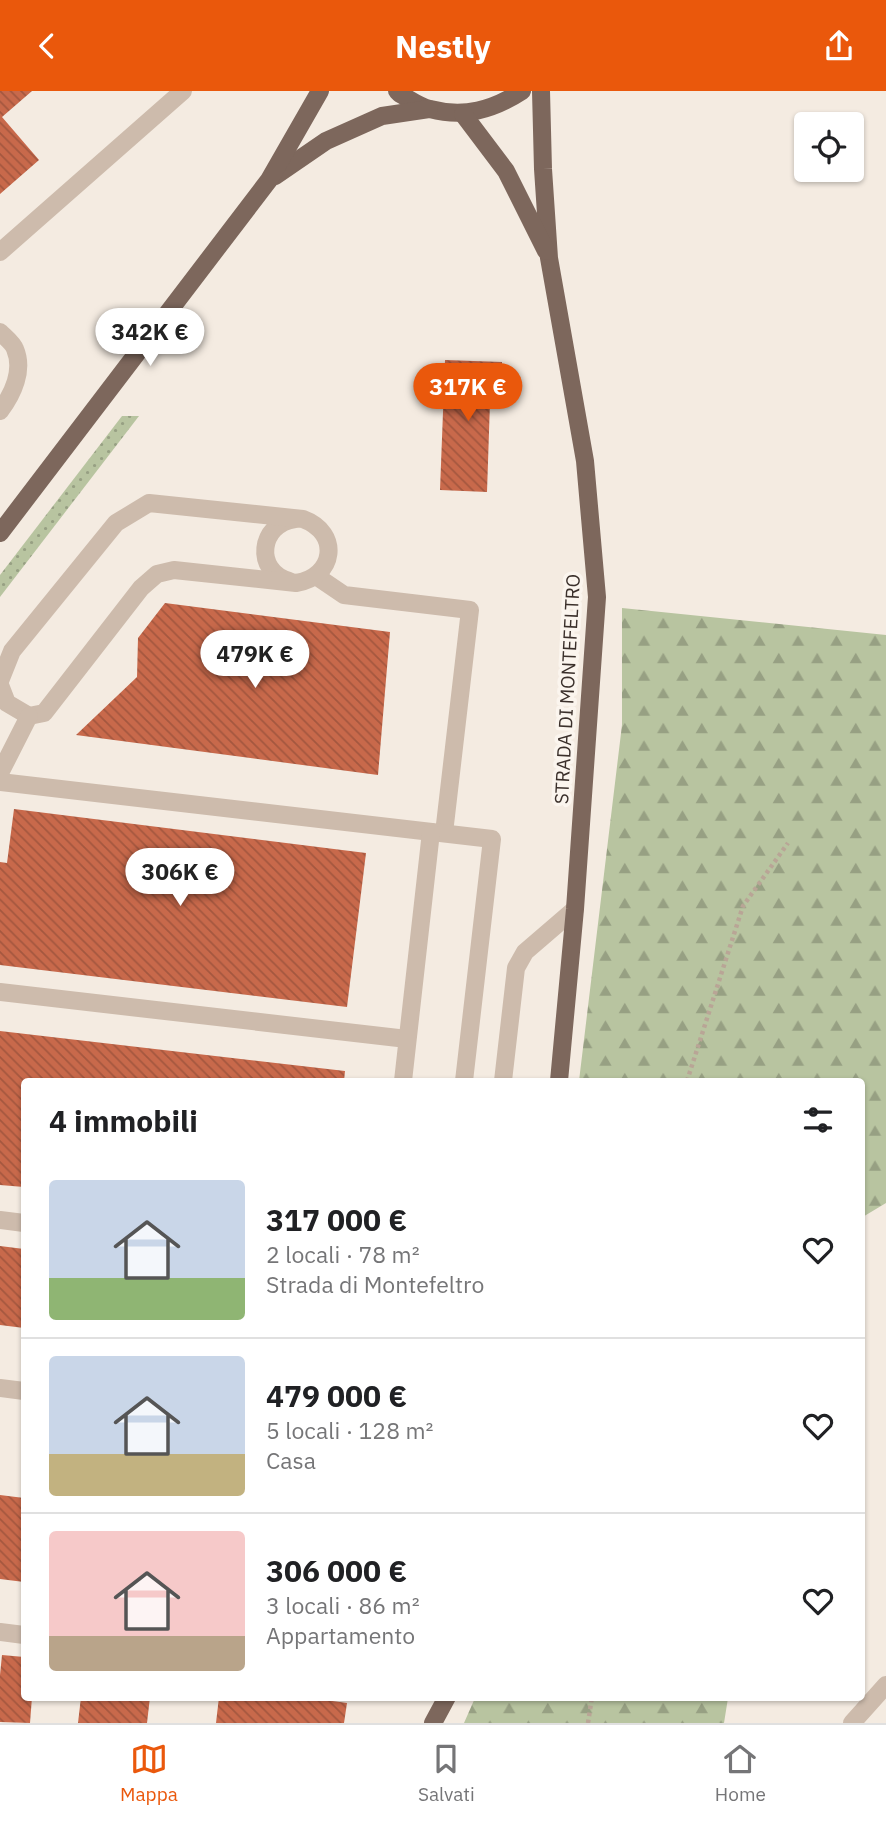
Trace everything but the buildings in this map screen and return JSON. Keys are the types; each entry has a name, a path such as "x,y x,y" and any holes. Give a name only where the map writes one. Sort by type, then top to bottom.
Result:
{"main road":[{"path":"0,533 270,180 320,91"},
{"path":"397,91 429,109"},
{"path":"270,180 326,141 382,116 429,109 463,114 493,107 522,91"},
{"name":"STRADA DI MONTEFELTRO","path":"541,91 549,258 585,461 597,597 575,909 559,1078"},
{"name":"STRADA DI MONTEFELTRO","path":"463,114 506,171 549,258"},
{"path":"433,1723 445,1701"}],"street":[{"path":"0,252 183,91"},
{"path":"0,332 15,347 19,372 9,400 0,411"},
{"path":"149,503 303,519 320,528 327,538 328,558 316,576 296,583 174,570 157,574 142,588 44,713 29,716 7,703 0,683 12,651 116,523 149,503"},
{"path":"296,583 276,576 269,567 265,551 266,540 281,522 303,519"},
{"path":"316,576 344,595 470,610 403,1078"},
{"path":"0,773 29,716"},
{"path":"0,782 492,839 464,1078"},
{"path":"503,1078 516,968 525,951 575,909"},
{"path":"0,992 407,1039"},
{"path":"0,1220 21,1223"},
{"path":"0,1388 21,1391"},
{"path":"0,1632 21,1635"},
{"path":"852,1723 886,1685"}],"path":[{"path":"688,1078 743,906 788,843"},
{"path":"588,1723 591,1701"}],"green space":[{"path":"122,416 139,416 0,597 0,575"},
{"path":"622,608 886,635 886,1203 865,1216 865,1078 579,1078 622,725"},
{"path":"473,1701 728,1701 724,1723 464,1723"}]}
